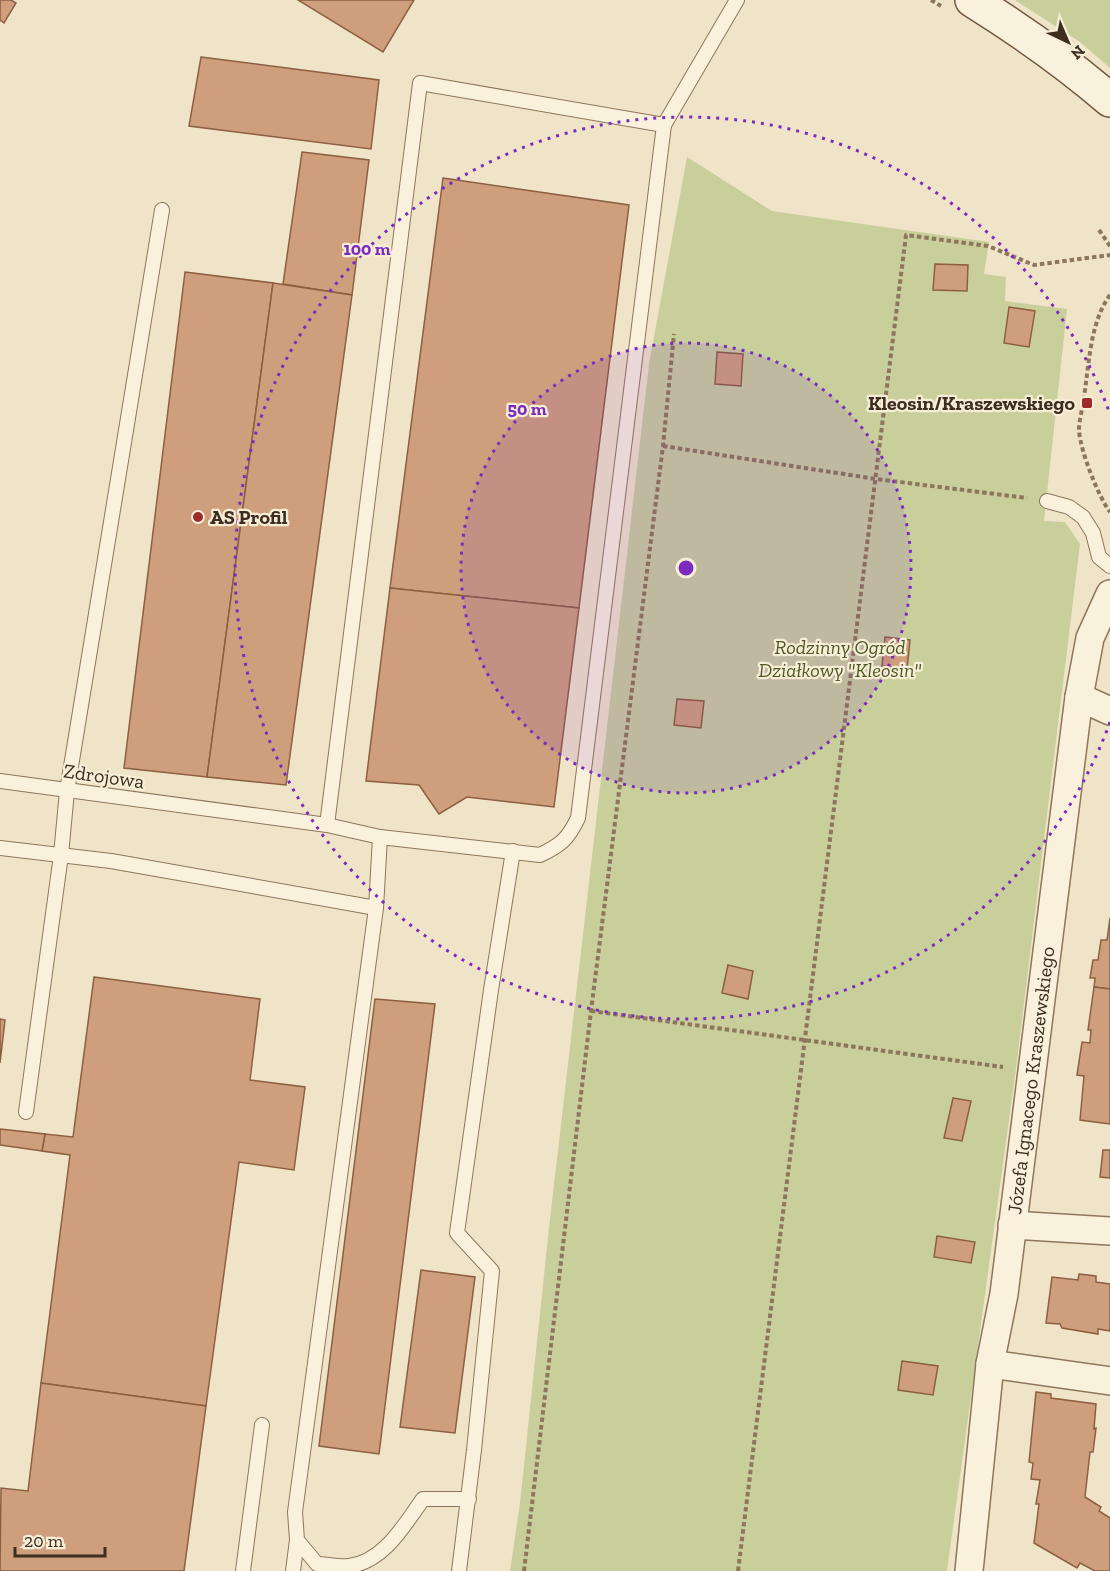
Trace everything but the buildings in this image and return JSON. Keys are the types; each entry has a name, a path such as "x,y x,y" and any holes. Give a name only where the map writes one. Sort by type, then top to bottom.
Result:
{"street":[{"path":"972,0 1019,30 1085,78 1110,100"},
{"name":"Józefa Ignacego Kraszewskiego","path":"969,1571 990,1364 1004,1294 1079,697 1090,638 1110,594"},
{"path":"1079,697 1110,711"},
{"path":"1012,1225 1110,1231"},
{"path":"990,1364 1110,1381"}],"lane":[{"path":"327,825 420,83 664,125 737,0"},
{"name":"Zdrojowa","path":"0,781 327,825 380,837 540,855 557,847 570,835 578,818 664,125"},
{"path":"26,1112 61,855 67,790 162,210"},
{"path":"1047,501 1069,507 1083,517 1093,533 1098,557 1110,566"},
{"path":"293,1571 297,1540 295,1512 376,908 380,837"},
{"path":"0,848 123,863 376,908"},
{"path":"459,1571 469,1499 492,1271 457,1233 513,851"},
{"path":"243,1571 262,1425"},
{"path":"297,1540 317,1564 349,1566 374,1558 423,1500 469,1499"}],"path":[{"path":"1099,230 1110,246"},
{"path":"738,1571 906,235 988,246 1034,265 1110,255"},
{"path":"1110,295 1105,301 1094,334 1079,430 1085,455 1101,499 1110,512"},
{"path":"524,1571 591,1011 663,446 674,334"},
{"path":"663,446 876,479 1047,501"},
{"path":"591,1011 1032,1070"}],"green space":[{"path":"1015,0 1110,0 1110,68 1080,42"},
{"name":"Rodzinny Ogród Działkowy \"Kleosin\"","path":"687,157 772,211 989,242 984,274 1006,277 1005,301 1067,309 1044,521 1065,522 1080,544 1016,1069 947,1571 510,1571 520,1503 549,1228 649,364"}],"place":[{"name":"Kleosin/Kraszewskiego","path":"1087,403"},
{"name":"AS Profil","path":"198,517"}]}
